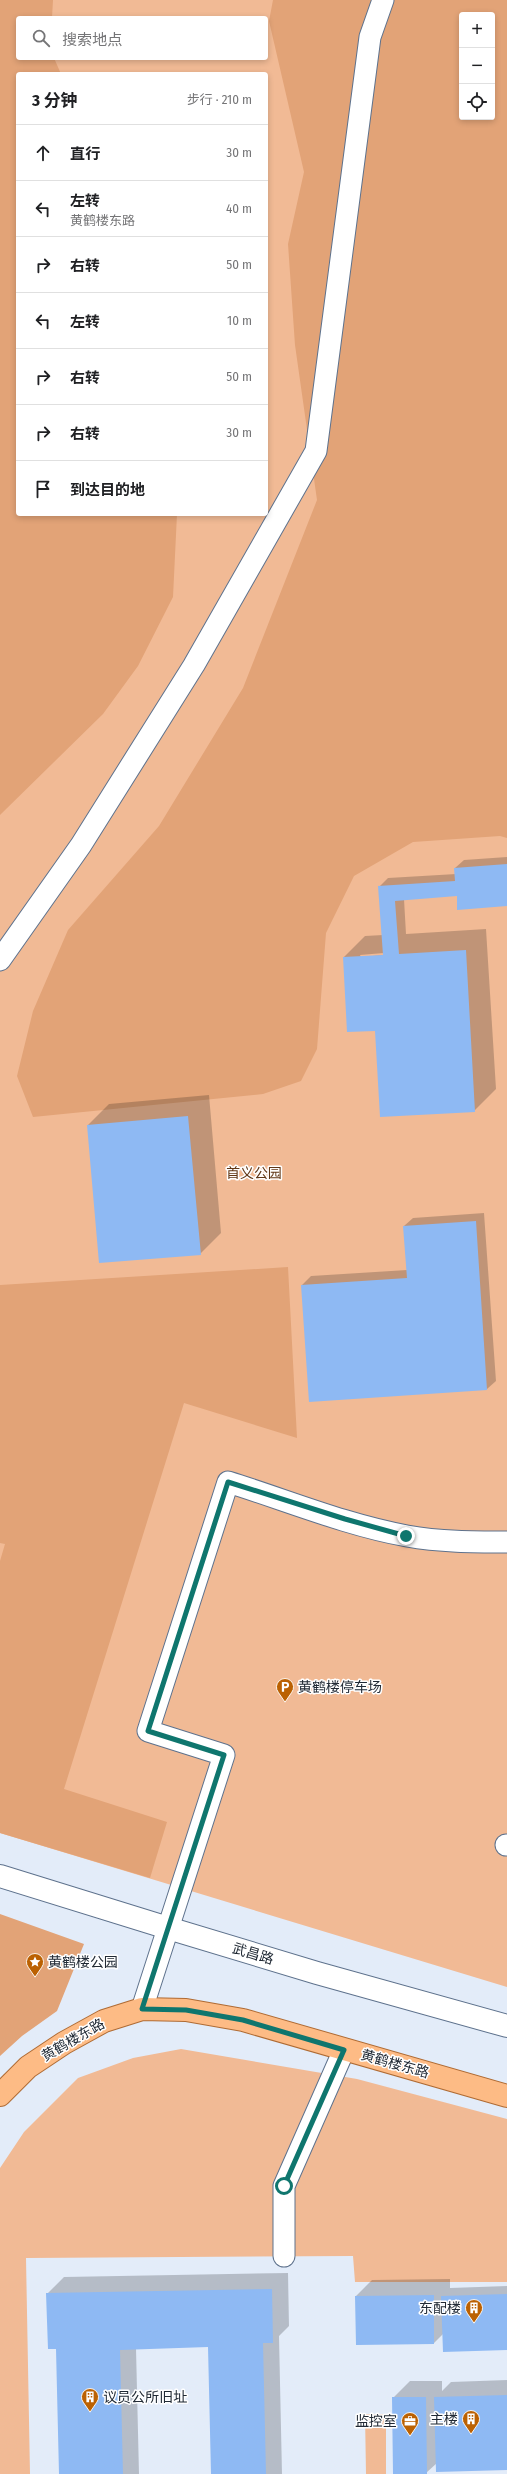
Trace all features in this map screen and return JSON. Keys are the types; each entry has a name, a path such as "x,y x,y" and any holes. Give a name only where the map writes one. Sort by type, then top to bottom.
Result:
{"main road":[{"name":"黄鹤楼东路","path":"0,2095 28,2067 64,2043 104,2021 142,2009 186,2010 243,2020 507,2096"}],"street":[{"name":"武昌路","path":"0,1876 318,1973 507,2026"}],"lane":[{"path":"0,960 81,845 194,665 316,451 370,37 383,0"},
{"path":"142,2009 224,1755 148,1731 228,1482 345,1519 406,1536 463,1542 507,1542"},
{"path":"284,2256 284,2186 344,2050"}],"green space":[{"name":"首义公园","path":"0,0 507,0 507,1987 0,1833"},
{"path":"181,2049 357,2079 507,2119 507,2282 355,2282 353,2256 26,2258 30,2474 0,2474 0,2168 24,2132 78,2078 133,2058"},
{"path":"365,2414 386,2414 386,2474 366,2474"}],"shaded area":[{"path":"0,0 53,0 52,16 16,16 16,60 55,60 60,72 16,72 16,516 177,516 173,597 138,666 103,714 0,815"},
{"path":"273,0 507,0 507,838 500,836 413,842 354,876 326,933 317,1049 301,1081 263,1094 33,1117 17,1076 33,1011 68,930 159,826 243,688 317,500 295,345 288,244 304,172 269,21"},
{"path":"288,1267 297,1438 184,1403 64,1789 167,1822 150,1878 0,1833 0,1561 5,1544 0,1543 0,1285"},
{"name":"黄鹤楼公园","path":"0,1914 84,1944 57,2011 22,2036 0,2056"}],"building":[{"path":"507,864 507,906 457,910 457,896 395,901 399,954 466,950 475,1112 380,1117 375,1031 347,1032 343,957 383,955 378,886 455,881 454,868"},
{"path":"188,1116 201,1255 99,1263 87,1125"},
{"path":"476,1221 487,1390 309,1402 301,1285 407,1278 403,1226"},
{"name":"议员公所旧址","path":"272,2289 273,2343 263,2343 266,2474 211,2474 208,2347 120,2350 123,2474 59,2474 56,2349 48,2349 46,2293"},
{"name":"东配楼","path":"507,2294 507,2350 443,2352 441,2296"},
{"path":"434,2295 434,2344 356,2345 355,2296"},
{"name":"主楼","path":"507,2395 507,2470 436,2472 434,2397"},
{"name":"监控室","path":"392,2397 426,2397 427,2474 393,2474"}],"place":[{"name":"黄鹤楼停车场","path":"285,1702"},
{"name":"黄鹤楼公园","path":"35,1977"},
{"name":"东配楼","path":"474,2323"},
{"name":"议员公所旧址","path":"90,2412"},
{"name":"主楼","path":"471,2434"},
{"name":"监控室","path":"410,2436"}],"route":[{"path":"284,2186 344,2050 243,2020 186,2010 142,2009 224,1755 148,1731 228,1482 345,1519 406,1536"}]}
